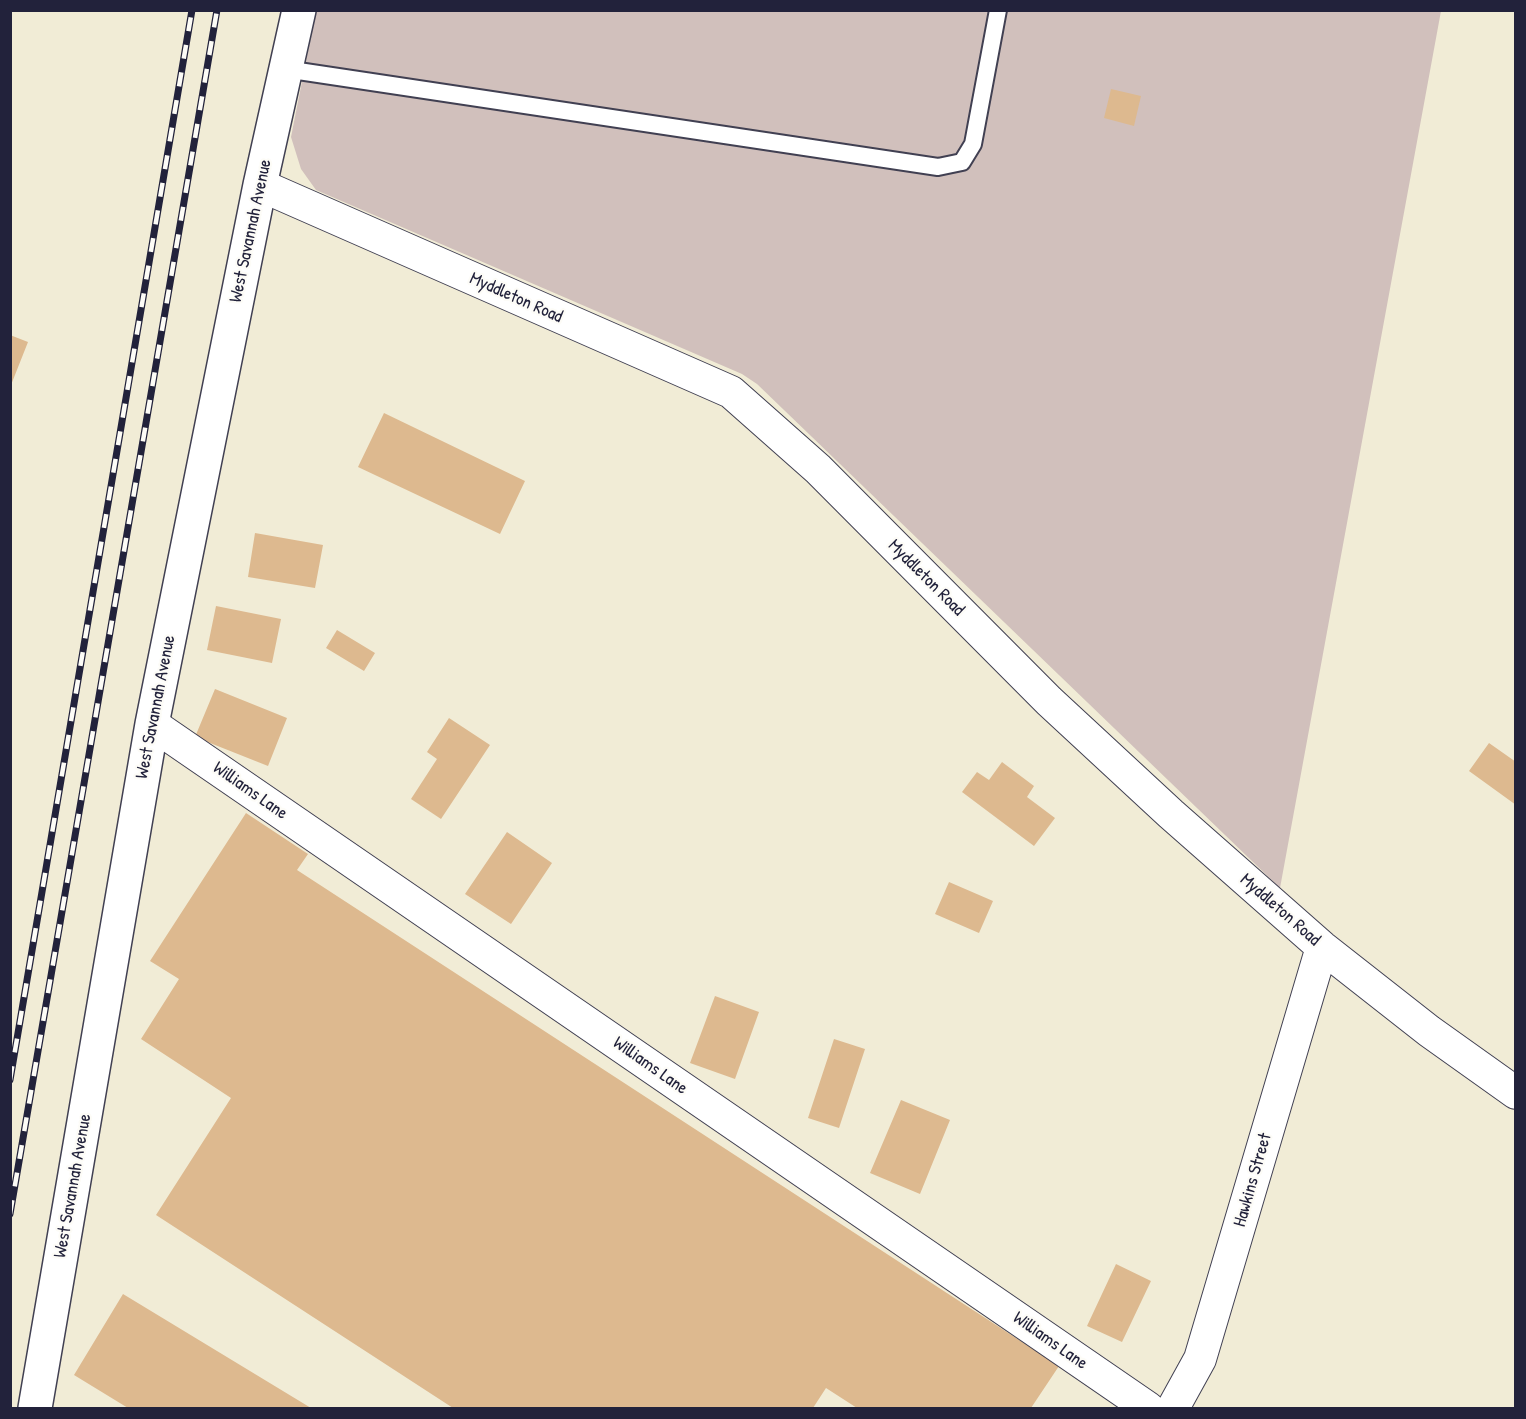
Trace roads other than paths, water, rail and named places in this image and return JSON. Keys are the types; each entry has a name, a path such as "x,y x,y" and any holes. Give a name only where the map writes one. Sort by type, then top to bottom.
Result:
{"street":[{"name":"West Savannah Avenue","path":"35,1408 152,724 260,185 298,10"},
{"name":"Myddleton Road","path":"260,185 731,392 818,469 1049,701 1322,947 1429,1031 1515,1093"},
{"name":"Williams Lane","path":"152,724 1148,1408"},
{"name":"Hawkins Street","path":"1173,1408 1200,1359 1322,947"}],"lane":[{"path":"285,69 938,167 962,162 973,144 998,10"}],"railway":[{"path":"10,1080 192,10"},
{"path":"10,1214 217,10"}]}
